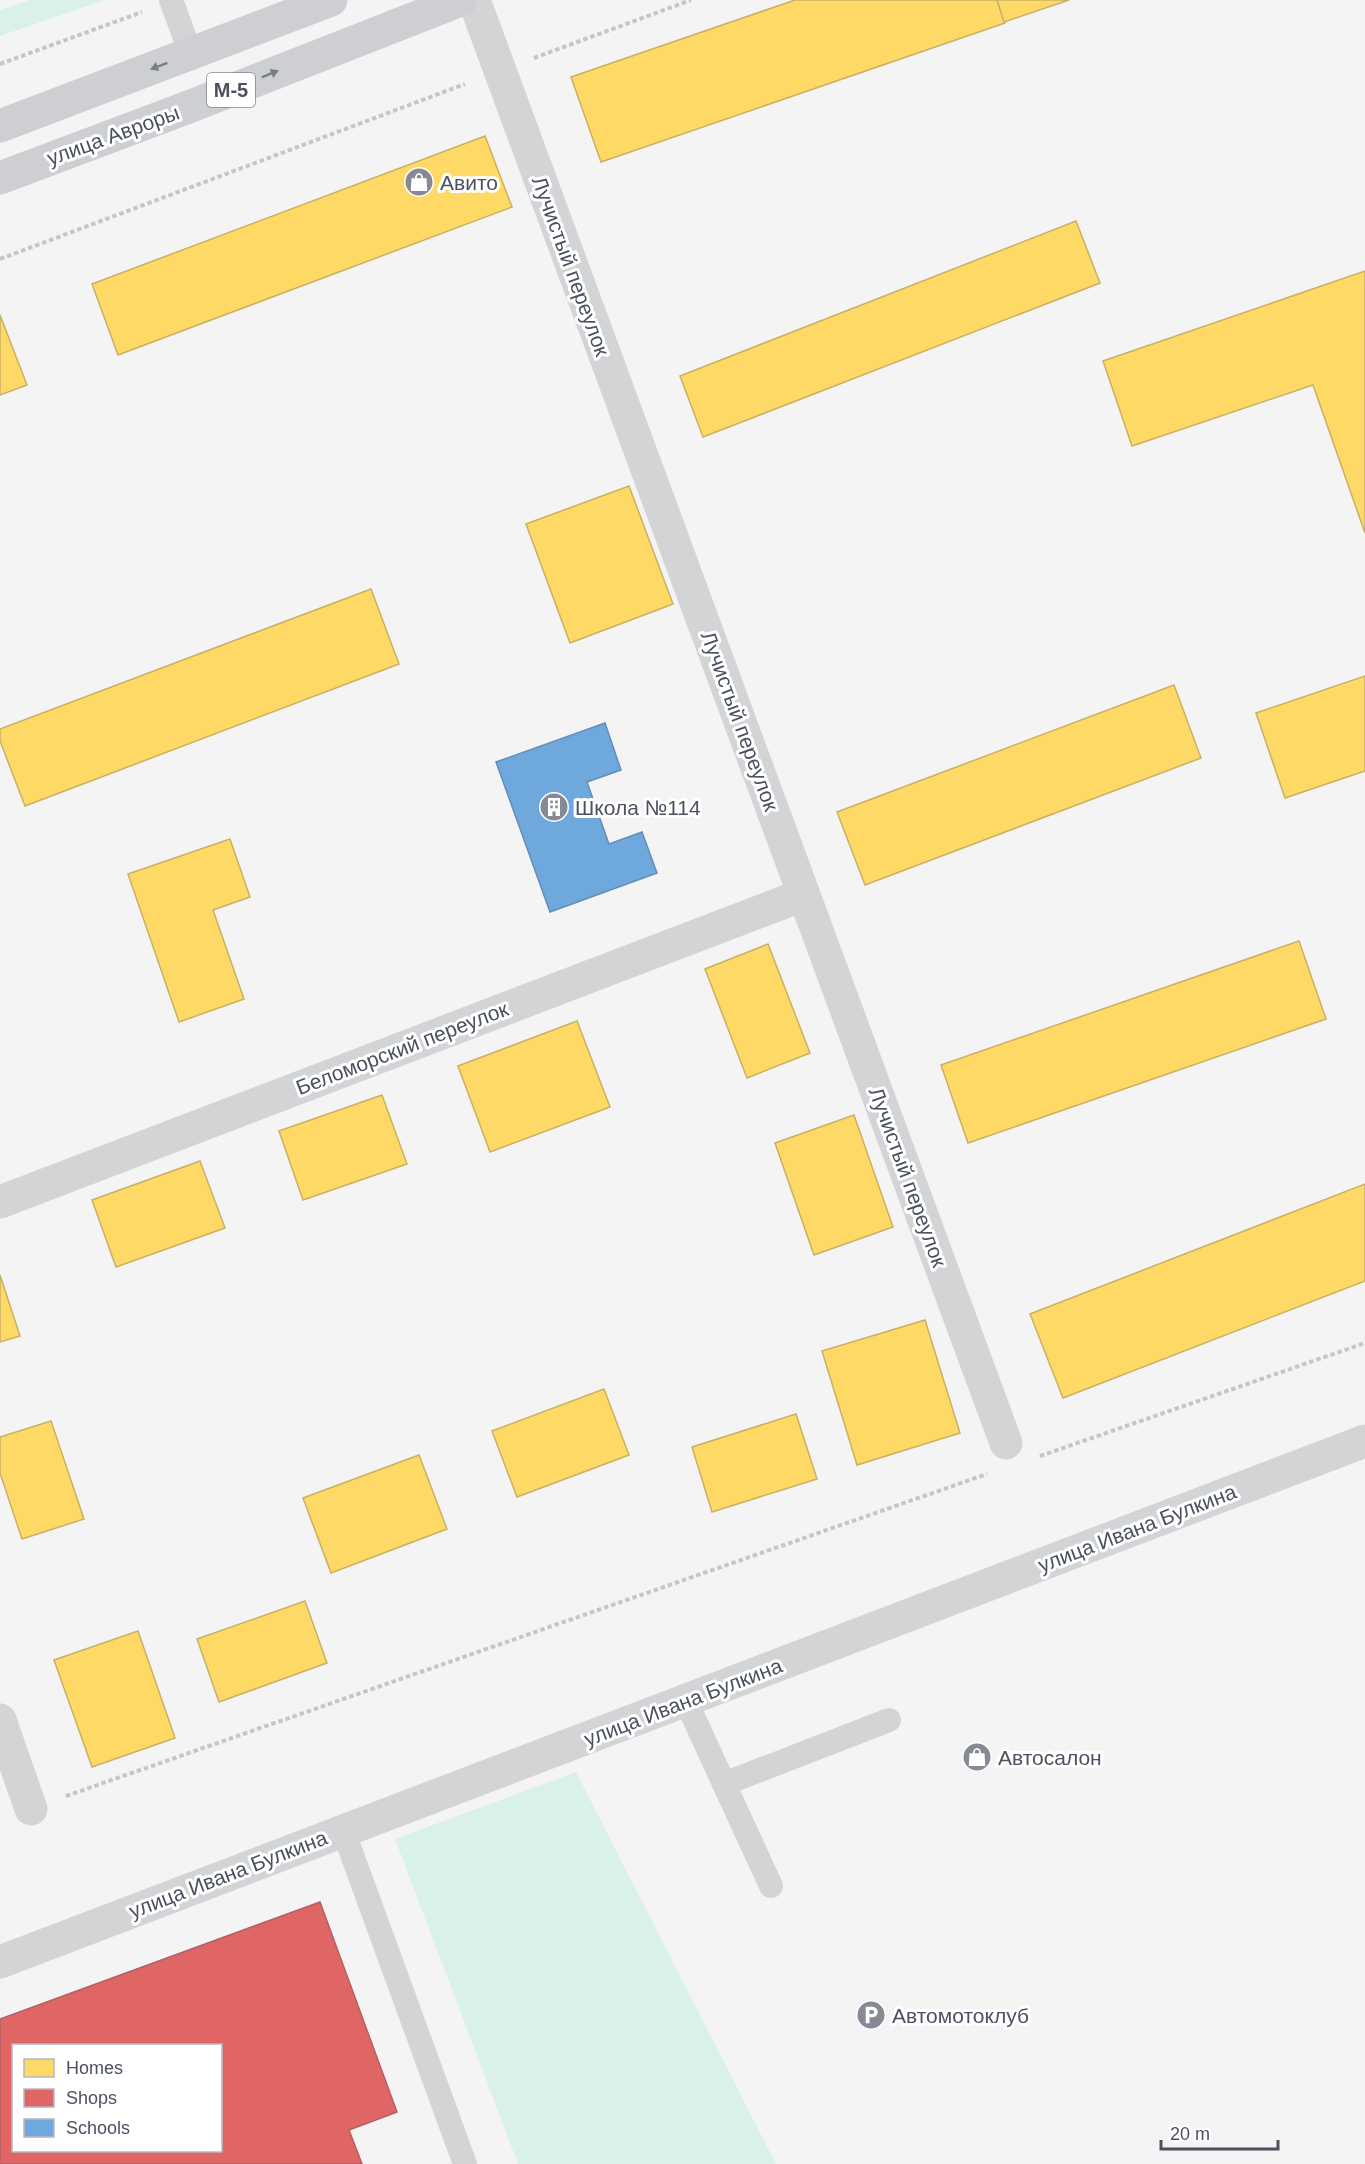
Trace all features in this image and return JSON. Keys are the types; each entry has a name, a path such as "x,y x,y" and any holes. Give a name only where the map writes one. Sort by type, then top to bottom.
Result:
{"main road":[{"name":"М-5","path":"0,126 331,0"},
{"name":"улица Авроры","path":"0,178 461,0"}],"street":[{"name":"Лучистый переулок","path":"474,0 803,895 1000,1457"},
{"name":"Беломорский переулок","path":"0,1202 803,895"},
{"name":"улица Ивана Булкина","path":"0,1962 1365,1441"},
{"path":"0,1720 31,1809"}],"lane":[{"path":"171,0 191,54"},
{"path":"686,1701 771,1886"},
{"path":"724,1784 889,1720"},
{"path":"343,1830 465,2164"}],"path":[{"path":"0,64 171,0"},
{"path":"0,259 691,0"},
{"path":"1039,1456 1365,1343"},
{"path":"31,1809 1000,1457"}],"green space":[{"path":"29,0 105,0 0,36 0,10"},
{"path":"576,1772 776,2164 518,2164 395,1839"}],"building: Homes":[{"path":"795,0 997,0 1005,23 601,162 571,77"},
{"path":"997,0 1069,0 1004,22"},
{"path":"485,136 512,207 118,355 92,284"},
{"path":"1076,221 1100,283 703,437 680,376"},
{"path":"1365,271 1365,533 1313,385 1132,446 1103,361"},
{"path":"0,315 27,385 0,395"},
{"path":"629,486 673,604 570,643 526,524"},
{"path":"371,589 399,664 25,806 0,741 0,729"},
{"path":"1365,676 1365,771 1285,798 1256,713"},
{"path":"1174,685 1201,758 865,885 837,812"},
{"path":"230,839 250,897 213,910 244,999 179,1022 128,874"},
{"path":"1299,941 1326,1019 968,1143 941,1065"},
{"path":"768,944 810,1053 747,1078 705,969"},
{"path":"577,1021 610,1107 490,1152 458,1066"},
{"path":"382,1095 407,1164 303,1200 279,1131"},
{"path":"854,1115 893,1227 814,1255 775,1143"},
{"path":"200,1161 225,1228 116,1267 92,1200"},
{"path":"1365,1184 1365,1281 1063,1398 1030,1314"},
{"path":"0,1275 20,1336 0,1342"},
{"path":"925,1320 960,1433 857,1465 822,1351"},
{"path":"604,1389 629,1455 517,1497 492,1431"},
{"path":"796,1414 817,1479 712,1512 692,1447"},
{"path":"51,1421 84,1519 22,1539 0,1473 0,1437"},
{"path":"419,1455 447,1529 331,1573 303,1498"},
{"path":"305,1601 327,1663 219,1702 197,1639"},
{"path":"138,1631 175,1738 92,1767 54,1660"}],"building: Shops":[{"path":"320,1902 397,2112 349,2130 362,2164 0,2164 0,2019"}],"building: Schools":[{"name":"Школа №114","path":"605,723 621,770 587,782 609,844 642,832 657,873 550,912 496,762"}],"place":[{"name":"Авито","path":"419,182"},
{"name":"Школа №114","path":"554,807"},
{"name":"Автосалон","path":"977,1757"},
{"name":"Автомотоклуб","path":"871,2015"}]}
